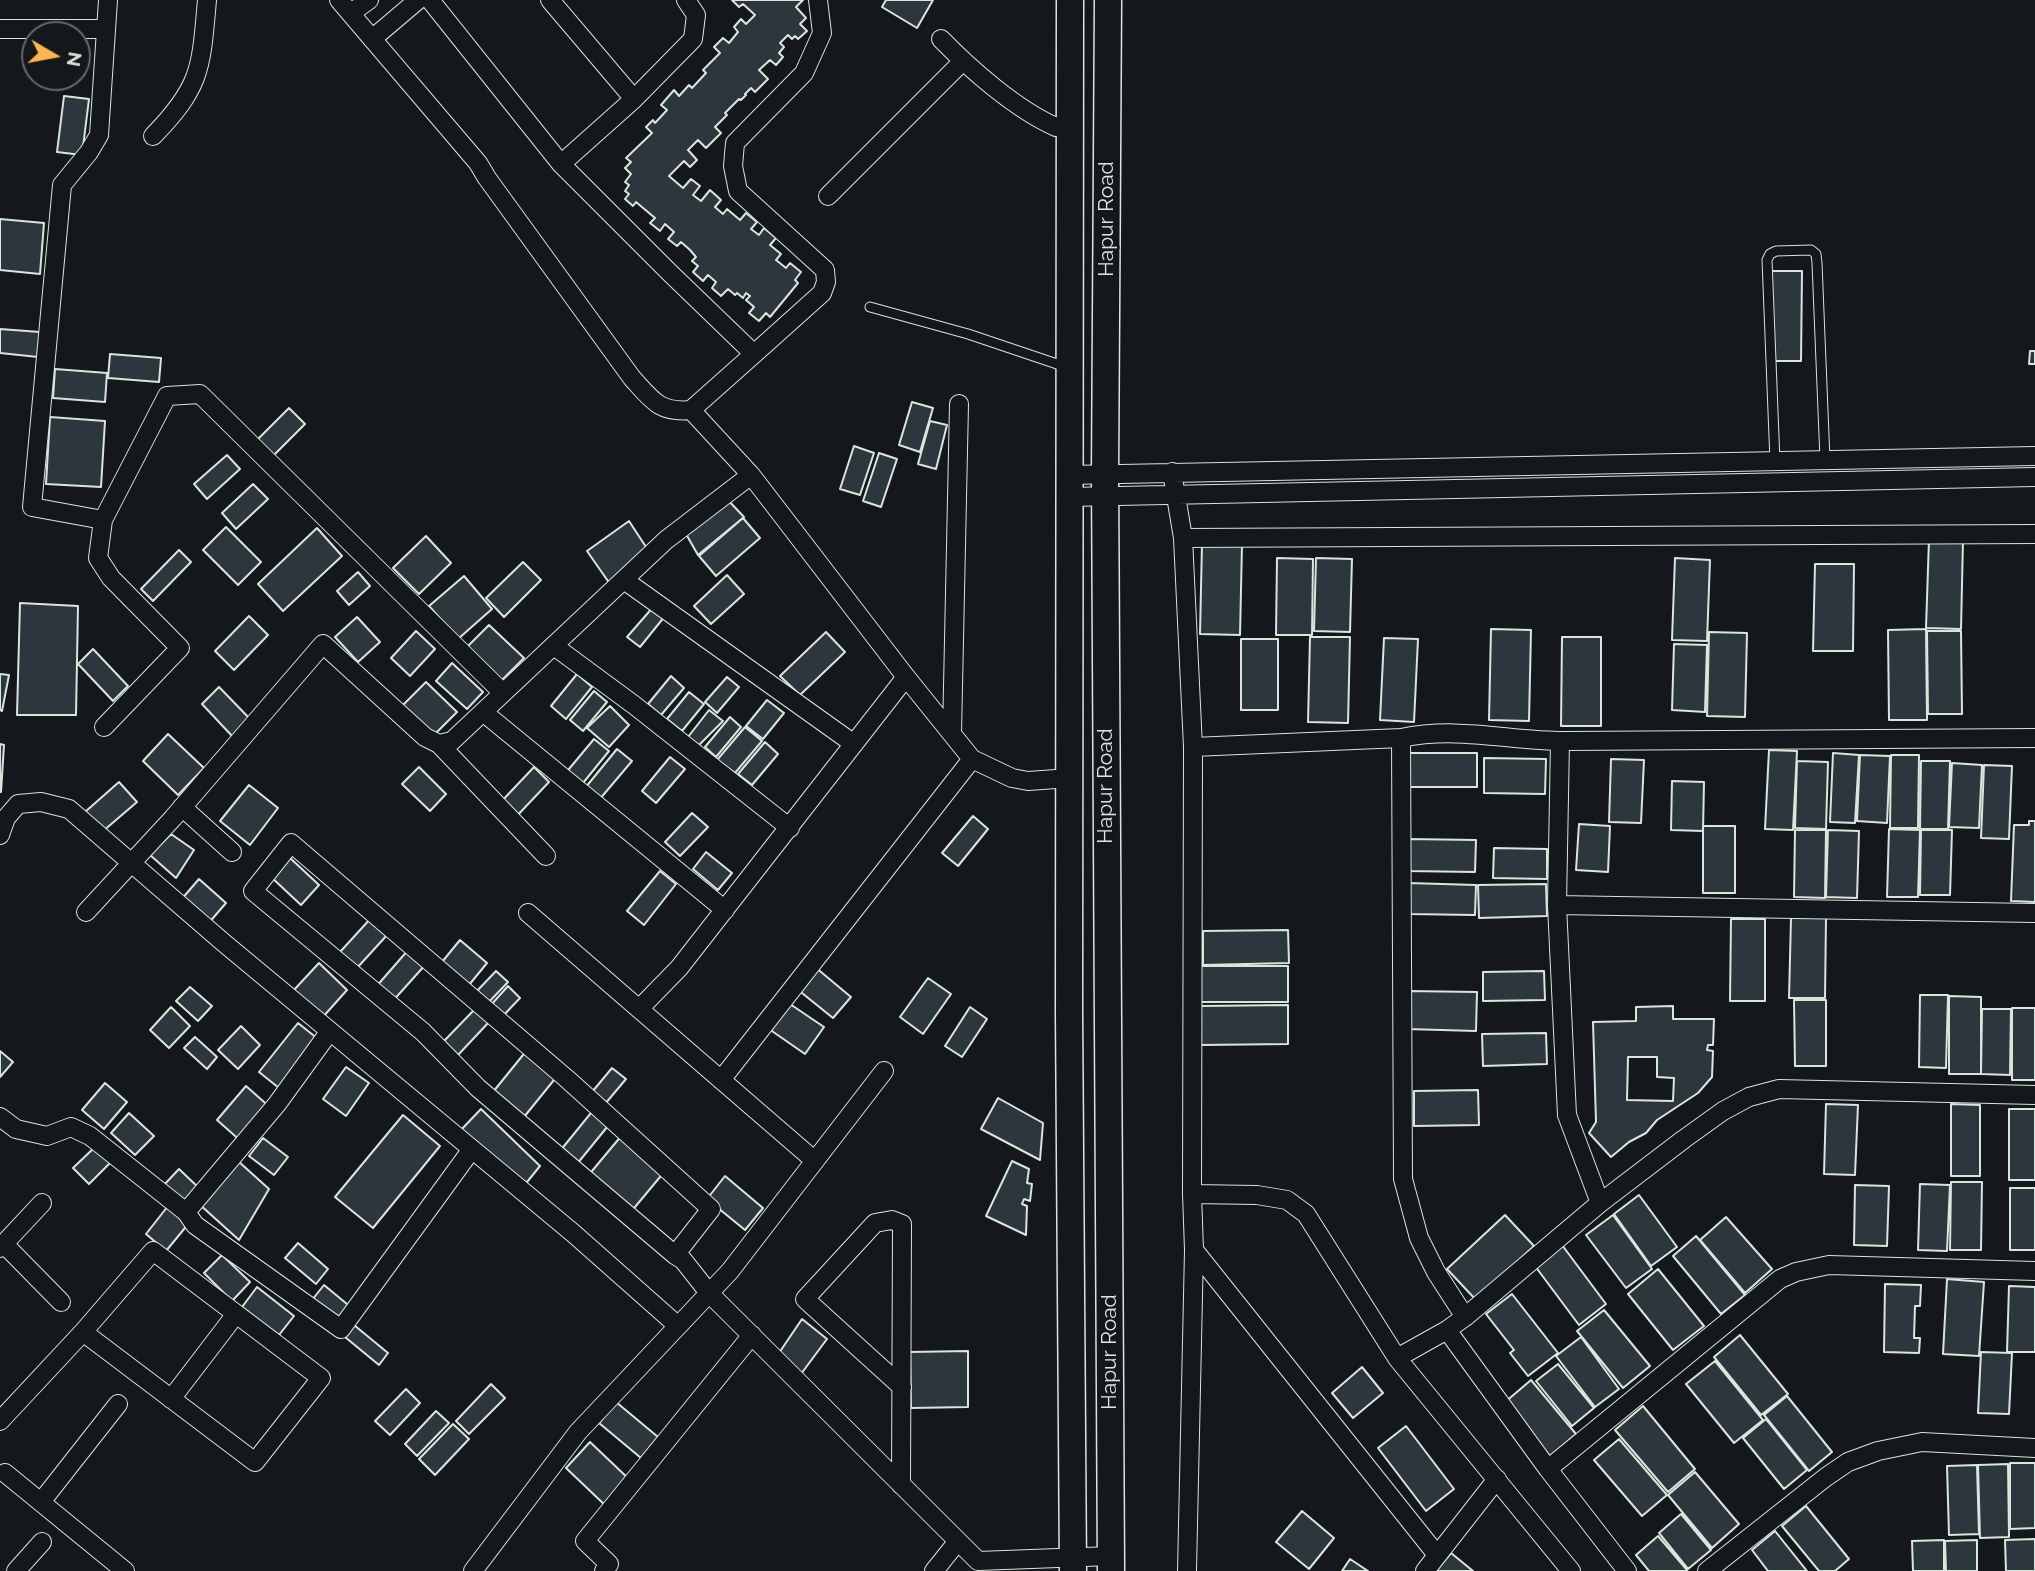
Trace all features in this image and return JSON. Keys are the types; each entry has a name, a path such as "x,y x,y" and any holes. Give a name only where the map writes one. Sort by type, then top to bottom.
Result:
{"main road":[{"name":"Hapur Road","path":"1070,0 1073,1564"},
{"name":"Hapur Road","path":"1108,0 1105,485 1111,1564"}],"street":[{"path":"103,520 32,507 62,185 99,135 108,0"},
{"path":"153,136 172,117 196,80 202,58 206,0"},
{"path":"369,0 345,7 478,163 632,378 659,407 680,411 691,410 822,293 826,282 825,270 738,191 733,166 735,143 804,73 822,33 818,0"},
{"path":"372,39 418,0"},
{"path":"430,0 561,164 754,354"},
{"path":"550,0 634,99"},
{"path":"561,164 634,99 693,39 696,15 686,0"},
{"path":"0,29 106,29"},
{"path":"942,38 963,61 1041,121 1056,127 1070,123"},
{"path":"828,196 963,61"},
{"path":"104,727 180,648 111,578 98,558 103,520 167,396 200,394 503,693"},
{"path":"951,734 959,404"},
{"path":"691,410 751,475 972,760 1012,778 1028,781 1070,778"},
{"path":"1105,485 1171,472 2035,456"},
{"path":"1171,472 1183,538 1194,747 1194,1250 1187,1571"},
{"path":"439,744 452,741 666,540 751,475"},
{"path":"1069,486 1105,485 1175,494 2035,477"},
{"path":"1183,538 2035,534"},
{"path":"624,580 855,744"},
{"path":"86,912 182,807 323,644 425,737 439,744 546,856"},
{"path":"554,646 634,705 790,828"},
{"path":"639,1009 679,968 906,677"},
{"path":"483,712 725,910"},
{"path":"1194,747 1401,738 1425,733 1469,732 1560,741 2035,738"},
{"path":"1401,738 1403,1179 1419,1238 1436,1272 1465,1317"},
{"path":"1560,741 1558,905 1567,1115 1600,1203"},
{"path":"722,1080 972,760"},
{"path":"0,835 6,818 18,804 41,802 69,809 224,943 573,1233 678,1326"},
{"path":"182,807 232,852"},
{"path":"675,1255 711,1209 566,1078 291,843 253,891 424,1032 478,1088 675,1255 683,1260 709,1293 978,1561 1111,1564"},
{"path":"1558,905 2035,913"},
{"path":"528,913 815,1161"},
{"path":"186,1212 277,1104 330,1031"},
{"path":"473,1571 578,1432 730,1270 884,1071"},
{"path":"1397,1358 1465,1317 1600,1203 1723,1111 1749,1097 1779,1088 2035,1095"},
{"path":"0,1117 16,1129 47,1136 71,1127 90,1136 186,1212 195,1225 341,1329 472,1149"},
{"path":"1192,1194 1267,1196 1287,1200 1306,1214 1397,1358 1572,1571"},
{"path":"42,1203 2,1246 61,1303"},
{"path":"901,1485 902,1387 902,1224 892,1220 876,1223 805,1299 902,1387"},
{"path":"1194,1250 1437,1555"},
{"path":"0,1421 83,1332 153,1251 321,1378 255,1462 83,1332"},
{"path":"1548,1469 1780,1279 1796,1272 1829,1265 2035,1271"},
{"path":"171,1399 236,1314"},
{"path":"1447,1330 1548,1469 1628,1571"},
{"path":"604,1571 609,1564 585,1541 752,1335"},
{"path":"41,1503 118,1404"},
{"path":"1707,1571 1848,1462 1878,1451 1922,1442 2035,1448"},
{"path":"5,1473 125,1571"},
{"path":"1425,1571 1497,1479"},
{"path":"934,1571 958,1541"},
{"path":"16,1571 42,1542"}],"lane":[{"path":"1775,462 1768,260 1770,254 1776,251 1811,250 1816,254 1825,460"},
{"path":"870,307 968,334 1070,368"}],"building":[{"path":"732,0 803,0 796,7 806,18 800,24 807,31 798,39 795,36 792,39 788,35 780,43 784,47 779,53 783,57 776,65 770,60 759,70 768,79 755,92 751,88 725,113 727,115 715,127 721,133 706,148 698,140 688,150 697,160 690,167 684,161 669,176 683,188 691,179 700,186 693,195 701,201 710,190 721,200 715,207 723,214 727,209 740,220 746,213 757,222 751,229 759,235 764,228 776,238 770,245 781,254 776,260 786,268 790,263 801,272 795,280 798,283 770,317 766,313 759,321 749,313 754,307 746,300 750,296 746,293 743,298 728,289 721,296 712,288 716,282 708,275 703,281 693,272 698,266 692,261 696,257 690,250 681,242 677,246 668,239 674,232 665,224 660,231 650,223 655,218 636,202 633,206 625,199 629,194 625,191 629,185 625,182 631,174 625,168 631,162 626,158 652,133 646,127 653,120 655,123 667,110 661,105 674,90 679,96 689,85 692,88 706,73 703,70 720,53 714,47 723,38 729,43 738,32 734,27 741,19 746,24 755,15 743,4 739,7"},
{"path":"886,0 933,0 917,28 882,7"},
{"path":"64,96 89,99 82,155 57,152"},
{"path":"0,219 44,223 40,274 0,270"},
{"path":"1772,271 1802,271 1801,361 1772,361"},
{"path":"0,329 40,332 38,357 0,353"},
{"path":"2030,351 2035,351 2035,364 2029,364"},
{"path":"110,354 161,358 159,382 108,378"},
{"path":"55,369 107,373 105,402 53,398"},
{"path":"912,402 933,408 920,452 899,445"},
{"path":"289,408 305,424 273,456 257,440"},
{"path":"50,417 105,421 101,487 46,484"},
{"path":"930,421 947,425 936,469 918,464"},
{"path":"854,446 874,453 860,495 840,489"},
{"path":"879,453 897,459 881,507 863,501"},
{"path":"227,455 240,469 207,499 194,484"},
{"path":"253,484 268,499 236,529 222,513"},
{"path":"726,498 744,517 698,555 686,534"},
{"path":"743,518 760,538 716,576 699,556"},
{"path":"629,521 648,550 610,584 587,551"},
{"path":"226,527 261,562 238,585 203,550"},
{"path":"317,528 342,556 283,611 258,584"},
{"path":"426,536 451,563 419,594 393,568"},
{"path":"1929,539 1963,540 1961,629 1926,628"},
{"path":"1202,543 1242,544 1240,635 1200,634"},
{"path":"179,550 191,562 153,601 141,589"},
{"path":"1277,558 1313,559 1312,635 1276,635"},
{"path":"1316,558 1352,559 1350,632 1314,631"},
{"path":"1675,558 1710,560 1707,641 1672,640"},
{"path":"523,562 541,580 504,617 486,598"},
{"path":"1815,564 1854,564 1853,651 1813,651"},
{"path":"358,572 370,586 349,605 337,591"},
{"path":"727,575 744,594 711,624 694,606"},
{"path":"464,576 492,609 458,639 429,606"},
{"path":"20,603 78,606 76,715 17,715"},
{"path":"654,606 665,616 640,647 627,637"},
{"path":"249,616 268,635 234,670 215,651"},
{"path":"357,617 380,642 358,662 335,637"},
{"path":"489,625 524,658 498,684 464,650"},
{"path":"1491,629 1531,630 1529,721 1489,720"},
{"path":"1926,629 1927,720 1889,720 1888,630"},
{"path":"416,631 435,649 410,676 391,658"},
{"path":"1927,631 1961,631 1962,714 1928,714"},
{"path":"826,632 845,652 800,695 780,676"},
{"path":"1709,632 1747,633 1745,717 1707,716"},
{"path":"1310,637 1350,637 1348,723 1308,722"},
{"path":"1562,637 1601,637 1601,726 1561,726"},
{"path":"1384,638 1418,639 1414,722 1380,720"},
{"path":"1241,639 1278,639 1278,710 1241,710"},
{"path":"1674,644 1707,645 1705,712 1672,710"},
{"path":"93,649 128,686 113,701 78,664"},
{"path":"452,663 483,692 467,709 436,681"},
{"path":"0,674 9,675 2,711 0,710"},
{"path":"577,674 592,687 566,719 551,706"},
{"path":"671,676 684,688 661,715 648,704"},
{"path":"727,677 739,687 717,713 705,702"},
{"path":"426,682 457,712 433,736 402,706"},
{"path":"219,687 251,720 233,737 202,704"},
{"path":"594,691 607,702 583,731 570,720"},
{"path":"689,692 704,704 682,731 667,719"},
{"path":"767,700 784,713 763,739 746,726"},
{"path":"610,706 629,725 609,747 587,728"},
{"path":"709,710 723,721 698,746 688,737"},
{"path":"730,717 741,727 716,757 705,747"},
{"path":"745,727 762,741 735,773 717,760"},
{"path":"168,734 204,768 178,795 143,761"},
{"path":"594,739 609,751 579,788 564,775"},
{"path":"765,742 778,754 752,785 738,774"},
{"path":"0,744 4,745 1,792 0,792"},
{"path":"617,749 632,761 599,800 585,788"},
{"path":"1769,750 1797,751 1793,830 1765,829"},
{"path":"1407,753 1477,753 1477,787 1407,787"},
{"path":"1833,753 1859,755 1855,823 1830,822"},
{"path":"1860,755 1890,756 1887,823 1857,821"},
{"path":"1891,755 1919,755 1918,828 1890,828"},
{"path":"670,757 685,769 656,803 642,791"},
{"path":"1484,758 1546,759 1545,794 1484,793"},
{"path":"1611,759 1644,760 1641,823 1609,822"},
{"path":"1797,761 1828,762 1826,829 1795,828"},
{"path":"1921,761 1950,761 1948,829 1920,829"},
{"path":"1952,763 1982,765 1979,828 1949,827"},
{"path":"1984,765 2012,766 2009,839 1981,838"},
{"path":"419,767 446,794 430,811 402,784"},
{"path":"534,767 549,782 514,819 499,804"},
{"path":"1672,781 1704,782 1703,831 1671,830"},
{"path":"119,782 137,802 102,832 85,812"},
{"path":"249,785 278,808 250,845 220,821"},
{"path":"692,813 708,827 680,856 665,842"},
{"path":"973,816 988,829 958,866 942,853"},
{"path":"2029,821 2035,821 2035,902 2011,901 2014,825 2029,825"},
{"path":"1579,824 1610,826 1608,872 1576,870"},
{"path":"1703,826 1735,826 1735,893 1703,893"},
{"path":"1889,829 1920,830 1918,897 1887,897"},
{"path":"1795,830 1826,830 1825,898 1794,897"},
{"path":"1828,830 1859,831 1857,898 1826,897"},
{"path":"1921,830 1952,830 1950,895 1920,895"},
{"path":"171,834 194,850 176,878 150,855"},
{"path":"1407,839 1476,840 1475,872 1407,871"},
{"path":"1494,848 1547,849 1547,879 1493,878"},
{"path":"706,852 732,873 718,890 693,869"},
{"path":"288,856 319,885 301,905 270,876"},
{"path":"660,871 676,884 644,925 627,911"},
{"path":"199,879 226,903 207,925 180,901"},
{"path":"1408,883 1476,885 1475,915 1408,914"},
{"path":"1546,884 1547,916 1479,918 1478,885"},
{"path":"371,918 388,934 357,968 340,952"},
{"path":"1791,918 1826,918 1825,998 1789,998"},
{"path":"1731,919 1765,919 1765,1001 1730,1001"},
{"path":"1288,930 1289,963 1203,965 1203,931"},
{"path":"460,940 487,963 469,985 442,962"},
{"path":"409,949 426,964 391,1003 375,988"},
{"path":"319,963 347,990 322,1018 293,991"},
{"path":"1201,966 1288,966 1288,1002 1201,1002"},
{"path":"815,967 851,997 833,1018 797,989"},
{"path":"496,971 508,982 488,1003 476,992"},
{"path":"1544,971 1545,1000 1483,1001 1483,972"},
{"path":"928,978 951,994 923,1034 900,1017"},
{"path":"508,986 520,998 502,1017 490,1006"},
{"path":"190,987 212,1006 198,1021 176,1001"},
{"path":"1408,991 1477,992 1476,1031 1407,1029"},
{"path":"1920,995 1948,995 1946,1068 1919,1067"},
{"path":"1949,996 1981,997 1981,1074 1949,1074"},
{"path":"1794,1000 1826,1000 1826,1066 1795,1066"},
{"path":"787,1002 824,1027 805,1054 769,1029"},
{"path":"1288,1005 1288,1044 1201,1045 1200,1006"},
{"path":"1673,1006 1673,1019 1714,1019 1713,1045 1708,1045 1707,1050 1713,1051 1712,1077 1698,1093 1657,1120 1646,1133 1629,1142 1611,1157 1589,1133 1596,1122 1593,1022 1636,1021 1636,1007","holes":["1628,1057 1657,1057 1657,1077 1674,1078 1673,1101 1627,1100"]},
{"path":"171,1007 190,1026 169,1048 150,1030"},
{"path":"970,1007 987,1019 962,1057 945,1046"},
{"path":"2012,1008 2035,1008 2035,1080 2012,1080"},
{"path":"475,1009 489,1022 458,1055 444,1041"},
{"path":"1982,1009 2011,1009 2010,1075 1981,1074"},
{"path":"298,1023 318,1039 279,1088 259,1072"},
{"path":"241,1026 260,1045 238,1069 218,1050"},
{"path":"1546,1033 1547,1064 1483,1066 1482,1034"},
{"path":"195,1037 217,1057 207,1069 184,1048"},
{"path":"527,1050 558,1075 524,1117 493,1092"},
{"path":"0,1051 13,1062 0,1077"},
{"path":"346,1067 369,1083 346,1116 323,1099"},
{"path":"612,1068 626,1079 605,1104 592,1092"},
{"path":"105,1083 127,1102 104,1129 82,1110"},
{"path":"246,1086 272,1109 243,1143 217,1120"},
{"path":"1478,1090 1479,1125 1414,1126 1414,1091"},
{"path":"998,1098 1043,1123 1040,1160 981,1129"},
{"path":"1826,1104 1858,1105 1855,1175 1824,1174"},
{"path":"1951,1104 1980,1105 1980,1176 1951,1176"},
{"path":"595,1108 612,1121 577,1164 560,1151"},
{"path":"481,1109 540,1166 523,1187 459,1132"},
{"path":"2009,1109 2035,1109 2035,1180 2009,1180"},
{"path":"129,1113 154,1136 135,1155 111,1133"},
{"path":"403,1115 440,1146 373,1228 335,1197"},
{"path":"622,1135 665,1171 630,1213 587,1177"},
{"path":"263,1138 288,1157 274,1175 249,1156"},
{"path":"96,1146 115,1158 89,1184 73,1168"},
{"path":"238,1161 269,1189 239,1240 199,1204"},
{"path":"1012,1161 1029,1169 1027,1183 1032,1184 1030,1201 1024,1199 1022,1204 1027,1206 1026,1235 986,1216"},
{"path":"179,1169 200,1189 183,1206 163,1186"},
{"path":"725,1176 763,1208 745,1230 707,1199"},
{"path":"1951,1182 1982,1182 1981,1250 1950,1250"},
{"path":"1920,1184 1950,1185 1947,1251 1918,1250"},
{"path":"1855,1185 1889,1186 1887,1246 1854,1245"},
{"path":"2010,1188 2035,1188 2035,1250 2010,1250"},
{"path":"1639,1195 1677,1247 1651,1266 1614,1214"},
{"path":"168,1206 189,1223 166,1251 146,1234"},
{"path":"1505,1215 1534,1246 1476,1300 1447,1269"},
{"path":"1613,1215 1652,1269 1626,1288 1586,1235"},
{"path":"1726,1217 1772,1269 1745,1293 1700,1240"},
{"path":"1696,1236 1745,1295 1721,1314 1673,1256"},
{"path":"298,1243 328,1269 316,1284 285,1258"},
{"path":"1562,1245 1606,1304 1579,1325 1535,1266"},
{"path":"222,1255 250,1282 232,1301 204,1273"},
{"path":"1658,1269 1704,1326 1673,1350 1628,1294"},
{"path":"1947,1279 1984,1282 1979,1356 1943,1354"},
{"path":"1885,1284 1921,1285 1920,1306 1915,1306 1914,1338 1920,1338 1919,1353 1884,1352"},
{"path":"324,1285 353,1309 341,1324 312,1300"},
{"path":"2009,1286 2035,1287 2035,1352 2007,1352"},
{"path":"257,1287 294,1316 279,1335 242,1307"},
{"path":"1512,1294 1558,1353 1528,1376 1510,1353 1514,1350 1486,1314"},
{"path":"1604,1310 1650,1366 1623,1388 1577,1331"},
{"path":"802,1319 827,1339 801,1374 779,1353"},
{"path":"354,1325 388,1353 379,1365 345,1337"},
{"path":"1740,1335 1788,1394 1761,1415 1714,1357"},
{"path":"1581,1337 1619,1389 1595,1407 1556,1356"},
{"path":"968,1351 968,1407 911,1408 910,1352"},
{"path":"1981,1352 2012,1353 2009,1414 1978,1413"},
{"path":"1715,1361 1763,1420 1734,1443 1686,1384"},
{"path":"1558,1364 1594,1408 1572,1426 1536,1381"},
{"path":"1362,1367 1383,1393 1353,1418 1332,1393"},
{"path":"1531,1380 1576,1434 1549,1457 1504,1403"},
{"path":"491,1384 505,1398 469,1434 456,1421"},
{"path":"406,1389 420,1403 390,1435 375,1421"},
{"path":"1787,1396 1832,1452 1809,1471 1764,1415"},
{"path":"616,1402 658,1437 641,1458 599,1423"},
{"path":"1643,1406 1695,1469 1668,1492 1615,1430"},
{"path":"436,1411 449,1423 417,1456 405,1444"},
{"path":"1766,1419 1807,1470 1784,1489 1743,1438"},
{"path":"453,1424 469,1439 435,1475 419,1459"},
{"path":"1406,1426 1454,1489 1426,1511 1378,1448"},
{"path":"1619,1439 1667,1495 1642,1516 1594,1460"},
{"path":"590,1442 632,1482 608,1508 566,1468"},
{"path":"2010,1463 2035,1463 2035,1528 2010,1529"},
{"path":"2008,1464 2009,1537 1980,1538 1978,1465"},
{"path":"1977,1465 1979,1534 1949,1535 1947,1466"},
{"path":"1695,1472 1739,1524 1712,1548 1668,1495"},
{"path":"1806,1506 1849,1559 1835,1571 1819,1571 1782,1526"},
{"path":"1302,1511 1334,1538 1309,1569 1276,1542"},
{"path":"1681,1514 1711,1550 1688,1569 1659,1533"},
{"path":"1775,1531 1807,1571 1768,1571 1752,1550"},
{"path":"1658,1536 1686,1571 1649,1571 1636,1555"},
{"path":"2035,1539 2035,1571 2006,1571 2005,1540"},
{"path":"1944,1540 1944,1571 1913,1571 1912,1541"},
{"path":"1977,1540 1977,1571 1946,1571 1945,1541"},
{"path":"1451,1553 1473,1571 1436,1571"},
{"path":"1350,1559 1368,1571 1342,1571"}]}
